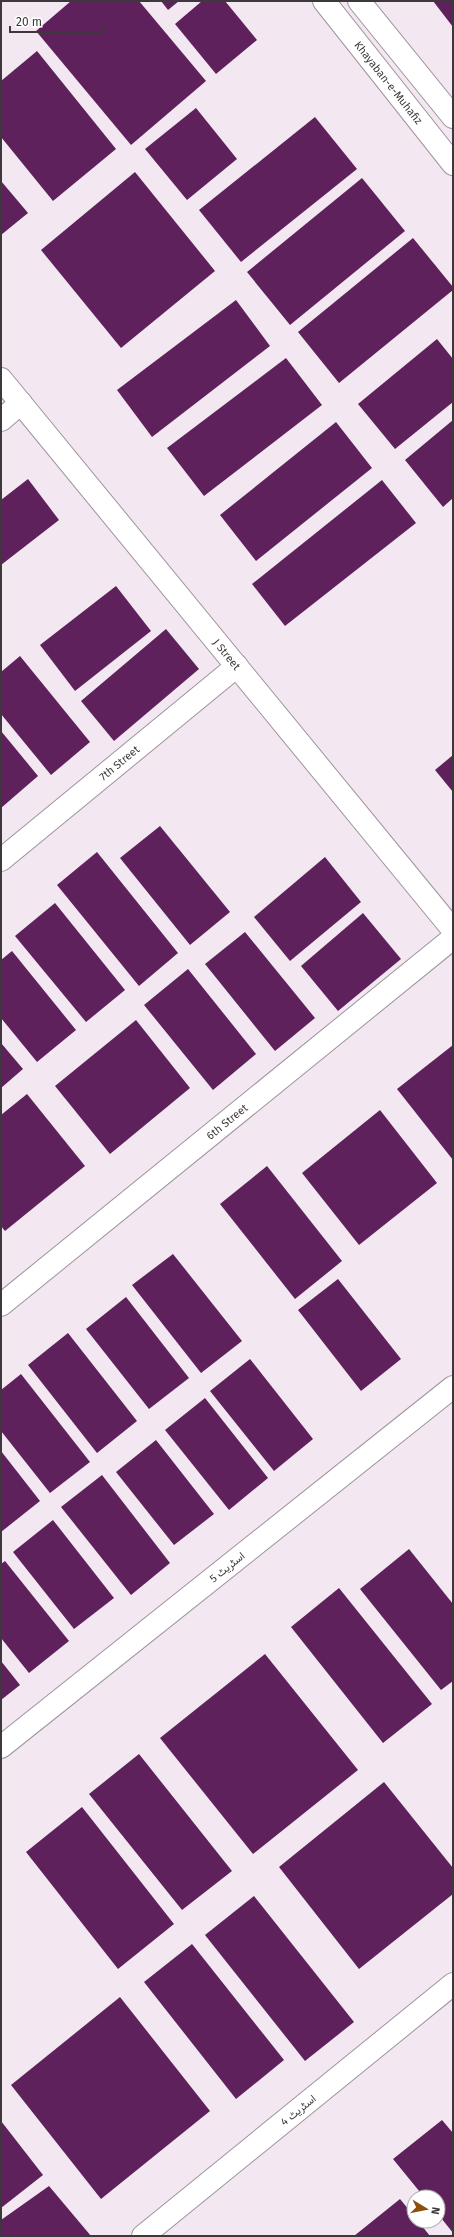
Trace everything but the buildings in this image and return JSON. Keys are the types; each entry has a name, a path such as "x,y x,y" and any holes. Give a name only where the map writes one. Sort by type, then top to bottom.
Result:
{"street":[{"name":"Khayaban-e-Muhafiz","path":"324,1 453,164"},
{"path":"359,1 453,117"},
{"name":"J Street","path":"1,379 453,930"},
{"path":"1,420 21,404"},
{"name":"7th Street","path":"1,860 237,666"},
{"name":"6th Street","path":"1,1305 453,938"},
{"name":"اسٹریٹ 5","path":"1,1747 453,1386"},
{"name":"اسٹریٹ 4","path":"143,2236 453,1984"}]}
